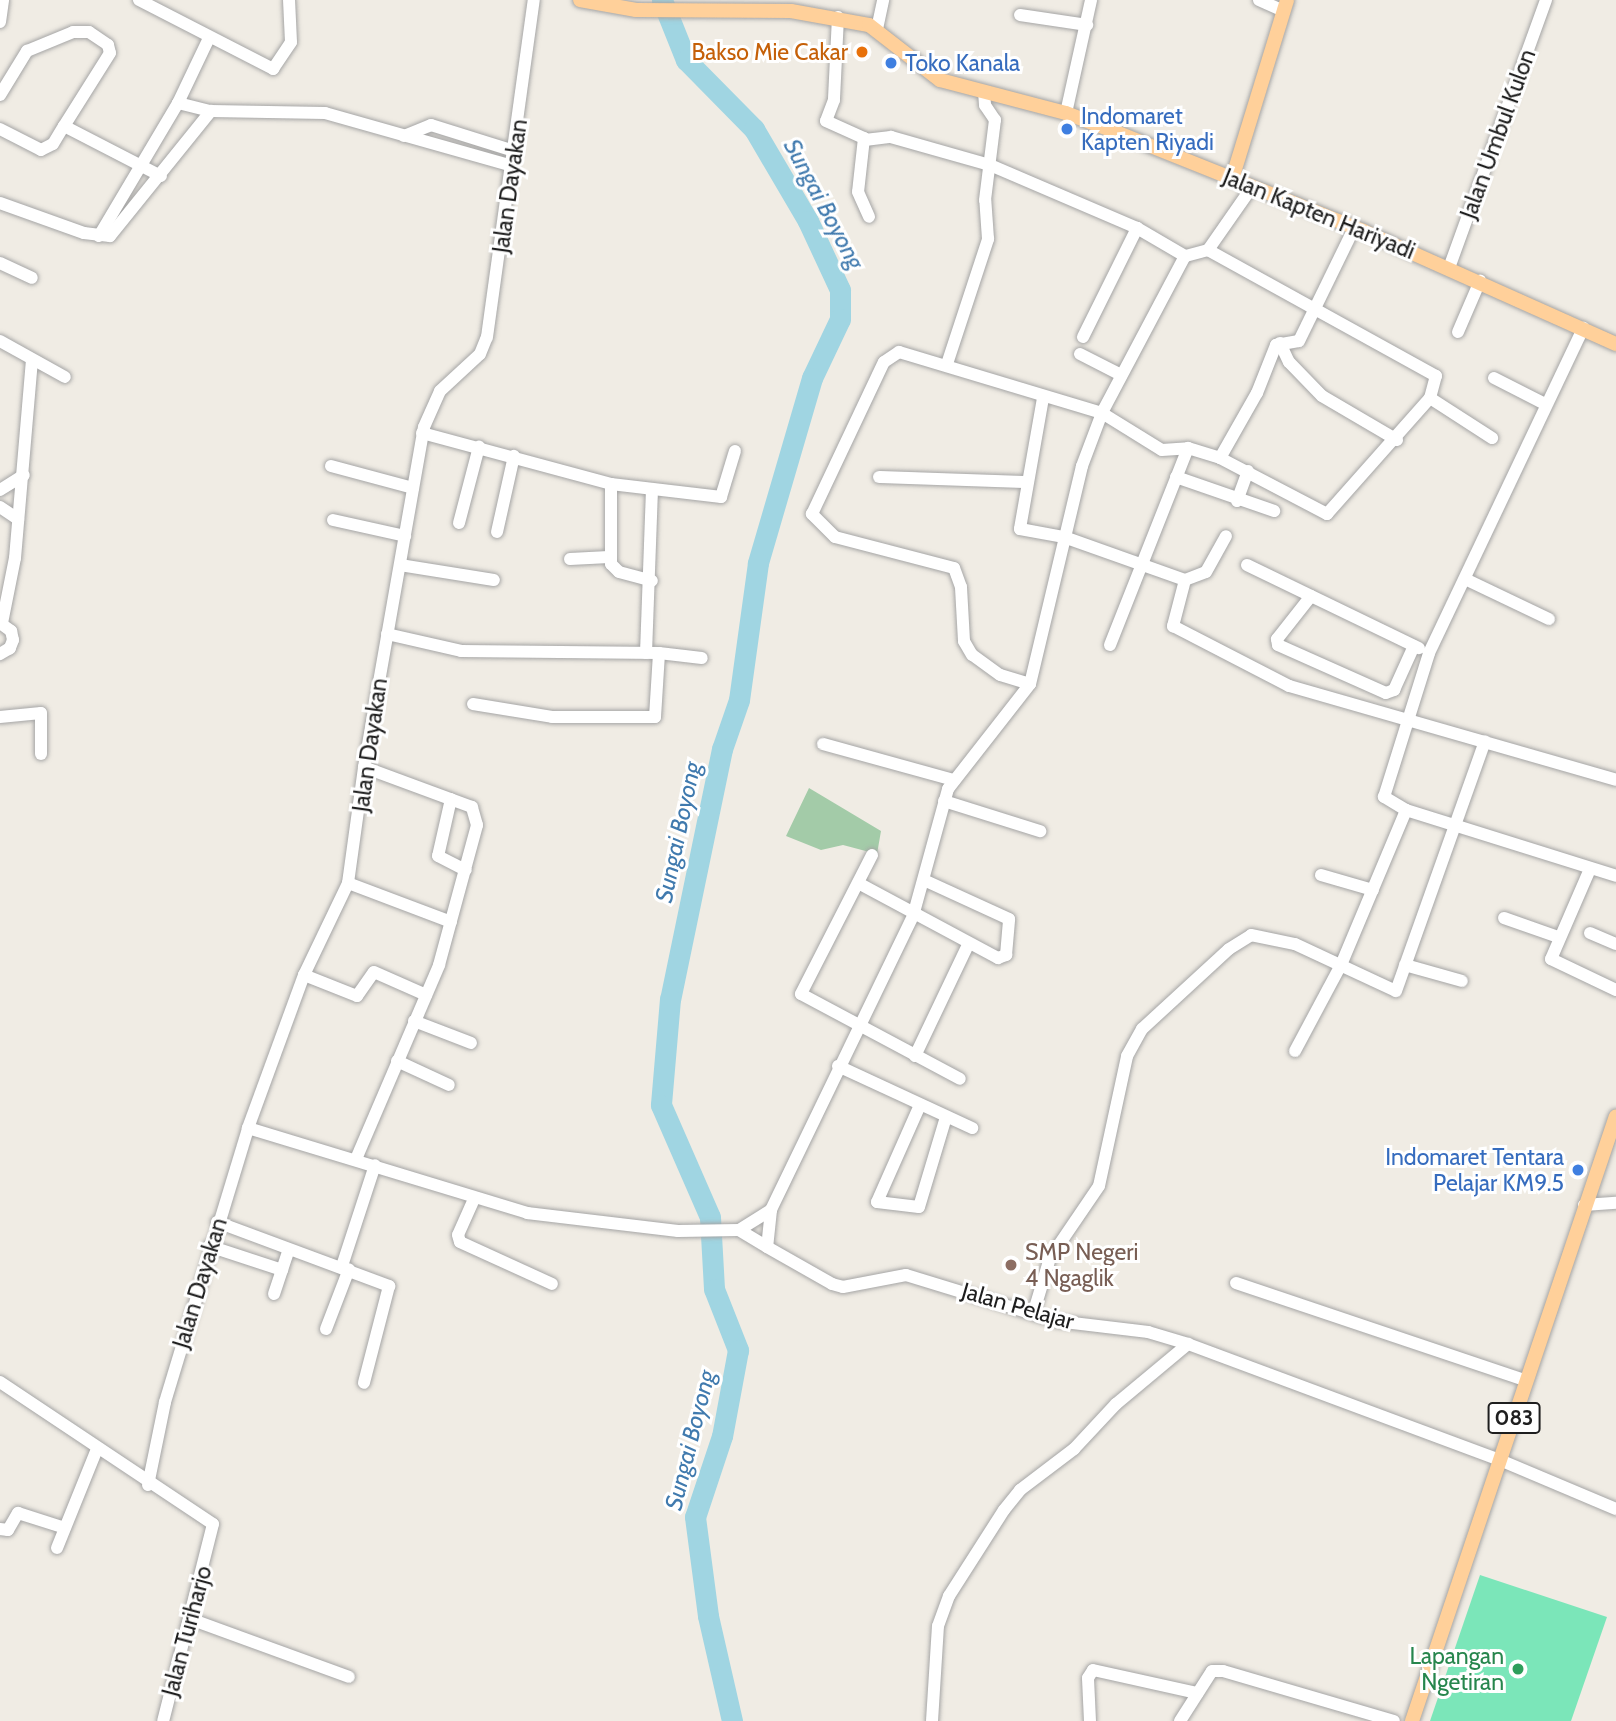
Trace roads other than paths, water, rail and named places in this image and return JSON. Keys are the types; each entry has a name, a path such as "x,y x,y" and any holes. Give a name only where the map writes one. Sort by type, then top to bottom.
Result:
{"main road":[{"name":"Jalan Kapten Hariyadi","path":"580,0 636,10 792,6 877,29 929,75 1066,113 1354,228 1480,281 1616,344"},
{"path":"1232,179 1286,5"},
{"name":"083","path":"1412,1721 1616,1116"}],"street":[{"path":"0,22 3,0"},
{"path":"139,0 273,69 291,42 289,0"},
{"name":"Jalan Dayakan","path":"148,1485 165,1402 209,1246 248,1128 304,975 348,884 364,767 422,433 440,391 484,346 534,0"},
{"path":"877,29 883,0"},
{"path":"1066,113 1091,0"},
{"path":"1259,0 1286,5"},
{"name":"Jalan Umbul Kulon","path":"1449,268 1546,0"},
{"path":"1020,15 1087,25"},
{"path":"838,17 834,100 826,121 865,140 891,137 990,165 1137,228 1185,256 1208,250 1252,187"},
{"path":"0,95 27,51 73,32 89,32 108,45 110,53 53,144 41,150 0,129"},
{"path":"99,236 178,103 209,38"},
{"path":"947,364 988,239 985,200 995,120 985,105 984,91"},
{"path":"178,103 211,111 325,113 512,166"},
{"path":"0,203 99,236 120,229 211,111"},
{"path":"404,136 431,125 514,151"},
{"path":"64,126 161,176"},
{"path":"865,140 858,192 869,217"},
{"path":"1083,337 1137,228"},
{"path":"1280,343 1296,344 1354,228"},
{"path":"1030,684 1000,675 972,654 964,640 961,587 954,568 835,537 812,514 884,362 899,352 947,364 1043,398 1102,413 1162,450 1188,448 1220,458 1324,515 1397,440 1430,398 1436,376 1208,250"},
{"path":"767,1247 771,1210 838,1066 913,916 926,881 944,801 954,780 1023,698 1030,684 1082,466 1102,413 1185,256"},
{"path":"0,263 32,278"},
{"path":"1458,332 1480,281"},
{"path":"1583,328 1429,653 1406,718 1384,797 1406,810 1452,826 1616,876"},
{"path":"0,341 65,377"},
{"path":"1280,343 1289,362 1322,396 1397,440"},
{"path":"1220,458 1280,343"},
{"path":"1080,354 1122,375"},
{"path":"0,654 10,648 13,639 1,623 24,475 32,360"},
{"path":"1494,378 1545,404"},
{"path":"1043,398 1025,482 1020,529 1064,537 1185,580 1206,572 1226,536"},
{"path":"1430,398 1492,438"},
{"path":"422,433 611,484 721,497 735,451"},
{"path":"459,523 479,447"},
{"path":"1110,645 1145,565 1188,448"},
{"path":"496,532 514,456"},
{"path":"331,466 413,488"},
{"path":"1237,501 1248,471"},
{"path":"0,490 24,475"},
{"path":"879,477 1025,482"},
{"path":"1176,477 1274,512"},
{"path":"611,484 609,557 614,569 652,581"},
{"path":"472,704 552,717 655,717 652,490"},
{"path":"0,507 18,519"},
{"path":"333,520 405,536"},
{"path":"570,559 609,557"},
{"path":"400,565 494,580"},
{"path":"1247,565 1429,653"},
{"path":"1465,579 1549,619"},
{"path":"1185,580 1173,625 1289,686 1616,780"},
{"path":"1311,596 1277,639 1279,645 1386,693 1394,690 1414,646"},
{"path":"387,634 461,651 653,653 702,658"},
{"path":"0,717 41,713 41,754"},
{"path":"1034,1311 1050,1258 1099,1186 1134,1041 1229,949 1251,935 1279,940 1396,990 1452,826 1485,741"},
{"path":"823,744 954,780"},
{"path":"356,1159 426,995 476,838 476,812 451,799 364,767"},
{"path":"451,799 438,856 466,870"},
{"path":"944,801 1040,831"},
{"path":"1295,1051 1341,965 1406,810"},
{"path":"872,855 860,884 802,994 960,1079"},
{"path":"1590,869 1558,937 1552,961 1616,990"},
{"path":"1321,874 1373,890"},
{"path":"860,884 913,916 1004,957 1009,950 1010,921 926,881"},
{"path":"348,884 451,922"},
{"path":"1504,918 1558,937"},
{"path":"1590,933 1616,944"},
{"path":"915,1056 969,943"},
{"path":"1405,965 1462,981"},
{"path":"304,975 357,996 374,972 426,995"},
{"path":"414,1021 471,1043"},
{"path":"397,1061 449,1084"},
{"path":"838,1066 972,1128"},
{"path":"920,1105 877,1202 919,1207 946,1117"},
{"path":"248,1128 356,1159 474,1199 552,1218 678,1231 734,1230 771,1210"},
{"path":"326,1329 375,1165"},
{"path":"474,1199 458,1235 460,1242 551,1284"},
{"path":"1584,1205 1616,1203"},
{"path":"218,1222 345,1268 390,1288 364,1383"},
{"name":"Jalan Pelajar","path":"734,1230 832,1284 843,1287 906,1275 1034,1311 1056,1321 1148,1332 1188,1344 1500,1460 1616,1509"},
{"path":"209,1246 282,1270"},
{"path":"274,1294 289,1249"},
{"path":"1236,1283 1527,1381"},
{"path":"932,1721 936,1639 942,1616 949,1596 1004,1510 1026,1485 1074,1449 1116,1404 1188,1344"},
{"path":"0,1382 148,1485"},
{"path":"57,1548 97,1449"},
{"name":"Jalan Turiharjo","path":"148,1485 209,1521 212,1535 164,1719"},
{"path":"0,1529 8,1530 18,1513 65,1528"},
{"path":"190,1619 349,1677"},
{"path":"1090,1721 1088,1678 1093,1670 1197,1693"},
{"path":"1181,1721 1213,1671 1223,1671 1394,1721"},
{"path":"164,1719 179,1721"}],"waterway":[{"name":"Sungai Boyong","path":"662,0 686,60 754,129 808,221 840,290 840,319 812,378 758,563 739,700 722,749 670,999 661,1105 710,1217 714,1289 738,1350 722,1436 695,1517 708,1616 732,1721"}],"place":[{"name":"Bakso Mie Cakar","path":"862,52"},
{"name":"Toko Kanala","path":"891,63"},
{"name":"Indomaret Kapten Riyadi","path":"1067,129"},
{"name":"Indomaret Tentara Pelajar KM9.5","path":"1578,1170"},
{"name":"SMP Negeri 4 Ngaglik","path":"1011,1265"},
{"name":"Lapangan Ngetiran","path":"1518,1669"}]}
